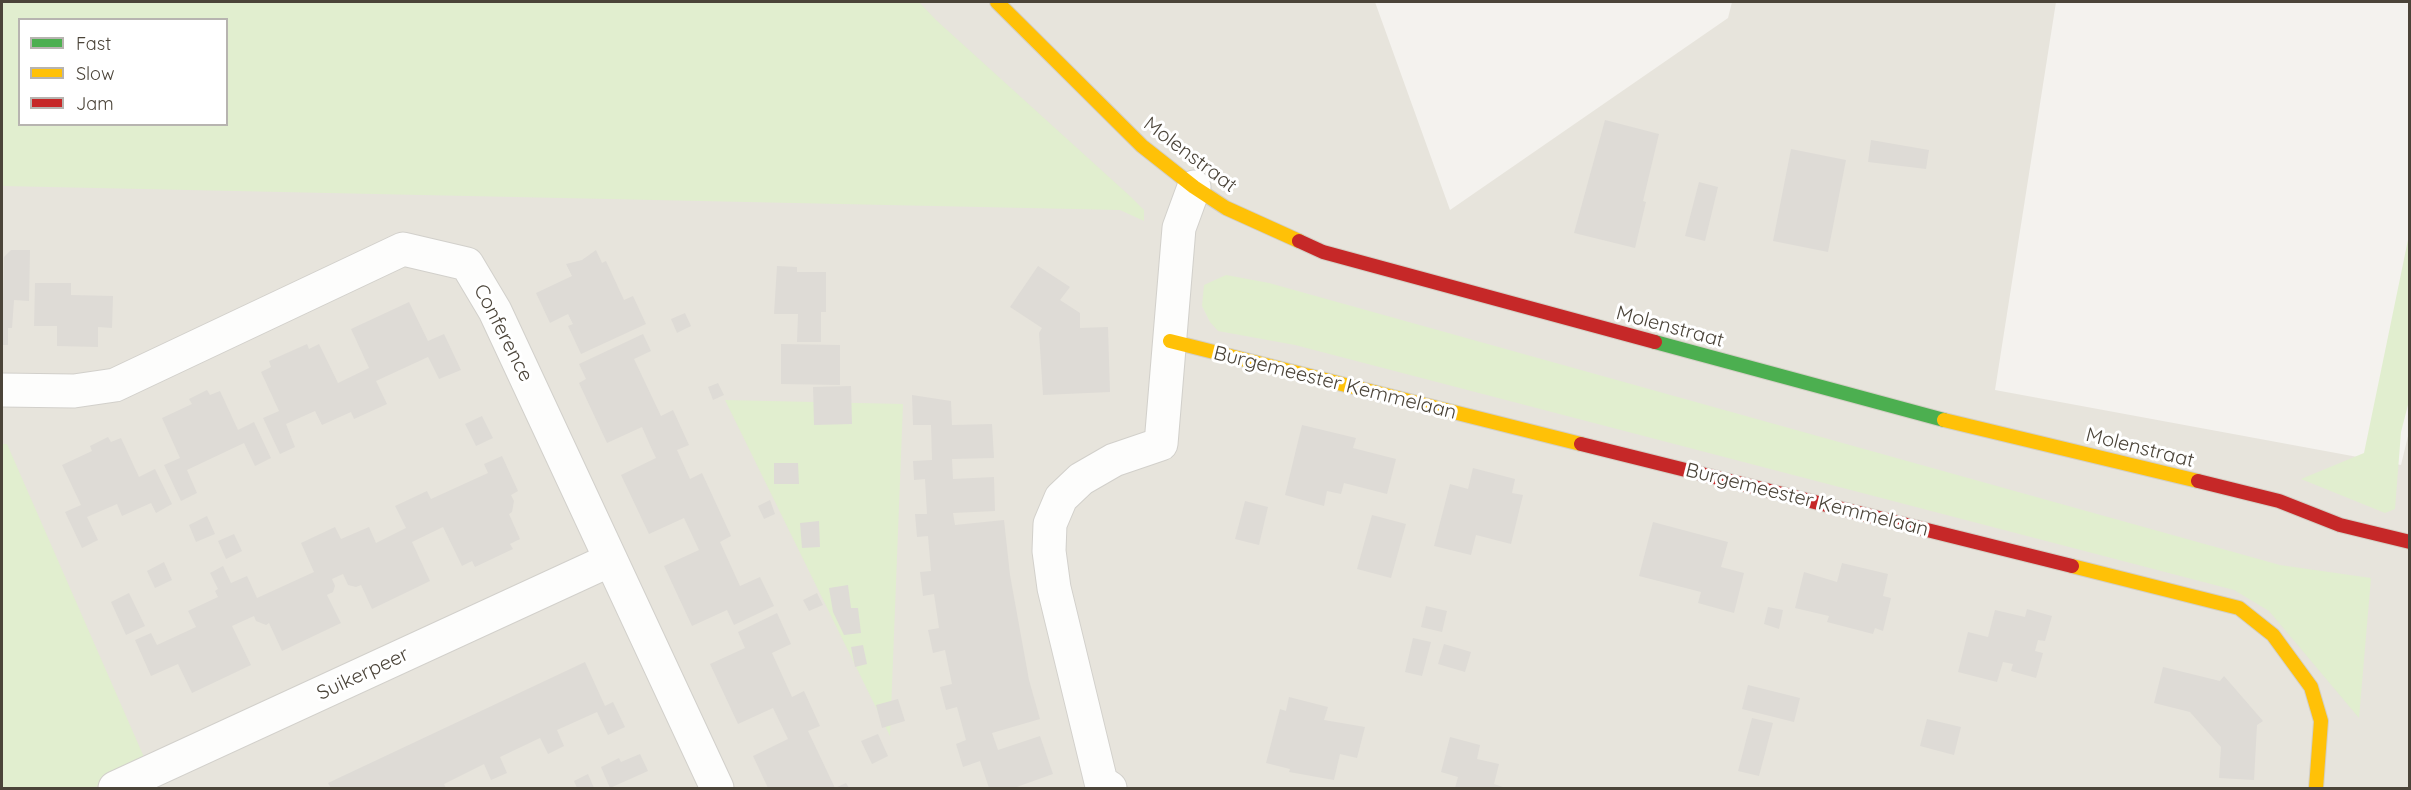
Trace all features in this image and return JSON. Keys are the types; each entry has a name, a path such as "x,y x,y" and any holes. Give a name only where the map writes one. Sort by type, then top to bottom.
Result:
{"street":[{"name":"Molenstraat","path":"997,2 1142,146 1194,187 1226,208 1323,252 1910,412 2279,501 2340,525 2409,542"},
{"path":"1110,789 1101,782 1056,598 1049,551 1050,525 1061,498 1081,479 1114,460 1161,444 1179,228 1194,187"},
{"name":"Conference","path":"2,390 74,391 115,385 403,249 467,264 495,312 717,789"},
{"name":"Burgemeester Kemmelaan","path":"1170,341 2240,608 2273,635 2311,687 2321,721 2316,789"},
{"name":"Suikerpeer","path":"116,789 610,560"}],"shaded area":[{"path":"755,2 1375,2 1450,210 1728,18 1732,2 2056,2 1995,390 2401,465 2409,432 2409,788 2,788 2,116 18,123 18,126 71,126 839,156"}],"green space":[{"path":"2,2 919,2 1131,197 1144,210 1144,221 1120,210 2,186"},
{"path":"2409,235 2409,401 2401,432 2395,509 2385,513 2301,479 2364,453"},
{"path":"1226,275 1269,283 2280,565 2371,578 2359,718 2269,611 2234,590 1295,345 1218,331 1210,322 1202,306 1204,285"},
{"path":"725,400 903,404 890,736"},
{"path":"2,444 7,444 147,764 93,788 2,788"}],"building":[{"path":"1605,120 1659,134 1643,201 1646,202 1635,248 1574,233"},
{"path":"1871,140 1929,150 1926,169 1868,162"},
{"path":"1791,149 1846,160 1828,252 1773,241"},
{"path":"1699,182 1718,187 1705,241 1685,236"},
{"path":"11,250 30,250 29,301 14,300 12,328 8,328 8,345 2,345 4,257"},
{"path":"596,250 602,263 606,261 624,300 633,296 646,324 581,354 568,326 573,324 568,314 550,323 536,293 572,276 566,264 582,260"},
{"path":"777,266 797,267 797,272 826,272 826,312 821,312 821,342 797,342 798,314 774,314"},
{"path":"1038,266 1070,287 1060,300 1080,313 1080,328 1108,327 1110,392 1043,395 1039,333 1042,328 1010,307"},
{"path":"35,283 71,283 71,295 113,296 112,328 98,327 98,347 57,346 57,326 34,326"},
{"path":"409,302 428,341 444,334 461,370 439,379 428,357 376,381 387,404 354,419 351,412 322,425 315,411 286,424 295,447 280,454 263,418 279,411 261,372 271,367 269,361 307,344 309,349 319,344 338,383 369,368 351,329"},
{"path":"685,313 691,326 677,333 671,319"},
{"path":"643,334 651,351 634,359 661,416 673,410 689,445 677,450 690,479 702,473 731,536 720,542 740,586 760,577 774,606 734,625 727,610 692,626 664,566 699,550 684,518 649,534 621,475 656,458 642,427 607,443 579,383 586,379 579,364"},
{"path":"781,344 840,345 840,385 781,384"},
{"path":"718,383 724,395 713,400 708,387"},
{"path":"851,386 852,424 814,425 813,387"},
{"path":"207,390 210,395 220,391 238,430 254,422 271,458 255,466 244,443 187,470 197,493 181,501 164,465 180,458 162,418 192,404 189,399"},
{"path":"912,395 951,401 952,425 992,424 994,458 952,459 953,479 994,477 995,511 953,513 955,525 1004,520 1010,575 1029,680 1040,719 992,733 998,750 1040,736 1053,774 1014,788 989,788 980,761 963,767 956,744 966,740 957,707 946,710 940,687 952,684 945,650 933,653 928,630 939,628 934,594 923,596 920,572 931,571 928,536 917,537 915,514 927,514 925,479 914,480 913,461 932,460 931,425 913,425"},
{"path":"482,416 493,438 476,446 465,424"},
{"path":"1302,425 1356,438 1353,448 1396,459 1387,494 1344,483 1341,494 1327,491 1324,506 1285,495"},
{"path":"108,437 111,442 121,438 139,477 155,469 172,504 156,513 151,503 122,516 117,504 87,517 98,540 82,548 65,512 81,505 62,465 92,451 90,446"},
{"path":"502,456 518,491 511,495 514,501 512,512 509,514 520,539 510,544 513,549 475,567 472,561 462,566 443,527 412,542 430,581 372,609 361,585 356,587 348,585 343,574 332,579 335,586 333,592 327,595 341,623 282,651 269,623 266,625 256,621 254,616 232,626 251,665 192,693 178,664 151,676 135,640 151,633 157,645 196,627 188,611 218,597 215,591 218,589 210,573 223,566 231,583 247,576 257,598 314,572 301,543 335,527 341,539 369,527 376,543 406,528 395,506 427,491 431,499 488,473 484,464"},
{"path":"774,463 798,463 799,484 774,484"},
{"path":"1473,468 1515,479 1512,493 1523,495 1511,544 1476,535 1471,555 1434,546 1450,484 1468,489"},
{"path":"770,500 775,514 764,519 758,506"},
{"path":"1245,501 1268,507 1259,545 1235,539"},
{"path":"1372,515 1406,524 1391,578 1357,569"},
{"path":"207,516 215,534 196,542 189,525"},
{"path":"819,521 820,547 802,548 800,523"},
{"path":"1653,522 1728,542 1721,567 1744,573 1734,613 1698,603 1701,592 1639,576"},
{"path":"234,534 242,551 226,559 218,541"},
{"path":"164,562 172,580 155,588 147,571"},
{"path":"1842,563 1888,574 1883,596 1891,598 1883,631 1875,628 1873,634 1827,622 1829,616 1795,608 1804,572 1837,582"},
{"path":"848,585 851,608 858,608 861,633 844,635 833,612 829,588"},
{"path":"129,593 145,626 126,635 111,602"},
{"path":"817,593 823,605 809,611 803,600"},
{"path":"1426,606 1447,611 1442,632 1421,627"},
{"path":"1768,607 1783,610 1779,629 1764,624"},
{"path":"2027,609 2052,616 2045,641 2038,640 2035,651 2043,653 2036,678 2011,671 2013,664 2003,662 1997,682 1958,672 1968,632 1988,637 1995,610 2025,617"},
{"path":"777,613 791,644 772,653 792,697 804,691 820,726 808,731 835,788 768,788 753,756 788,739 773,708 738,724 710,664 745,648 738,632"},
{"path":"1413,638 1431,642 1422,676 1405,672"},
{"path":"1444,644 1471,652 1465,672 1438,664"},
{"path":"863,645 867,664 855,667 851,647"},
{"path":"585,662 605,706 613,702 625,727 608,735 597,712 557,730 564,746 548,754 540,738 500,757 507,773 491,780 484,764 444,784 446,788 331,788 328,783"},
{"path":"2163,667 2220,681 2224,676 2263,721 2257,725 2254,780 2219,778 2221,747 2190,712 2154,703"},
{"path":"1748,685 1800,698 1794,722 1742,709"},
{"path":"1289,697 1328,707 1324,720 1365,727 1357,758 1340,754 1334,780 1289,772 1290,769 1266,763 1280,709 1286,711"},
{"path":"898,699 905,721 882,728 876,705"},
{"path":"1752,718 1773,723 1759,776 1738,771"},
{"path":"1927,719 1961,727 1954,755 1920,746"},
{"path":"878,734 888,756 872,764 861,741"},
{"path":"1450,737 1480,745 1477,759 1499,764 1494,784 1506,788 1455,788 1458,777 1441,772"},
{"path":"640,754 648,771 610,788 601,767 619,758 621,762"},
{"path":"588,774 594,788 577,788 574,781"},
{"path":"846,783 849,788 835,788"}],"traffic: fast":[{"path":"1655,342 1944,420"}],"traffic: slow":[{"path":"997,2 1142,146 1194,187 1226,208 1299,241"},
{"path":"1170,341 1581,444"},
{"path":"1944,420 2198,481"},
{"path":"2072,566 2239,608 2273,635 2311,687 2321,721 2316,788"}],"traffic: jam":[{"path":"1299,241 1323,252 1655,342"},
{"path":"1581,444 2072,566"},
{"path":"2198,481 2279,501 2340,525 2410,542"}]}
